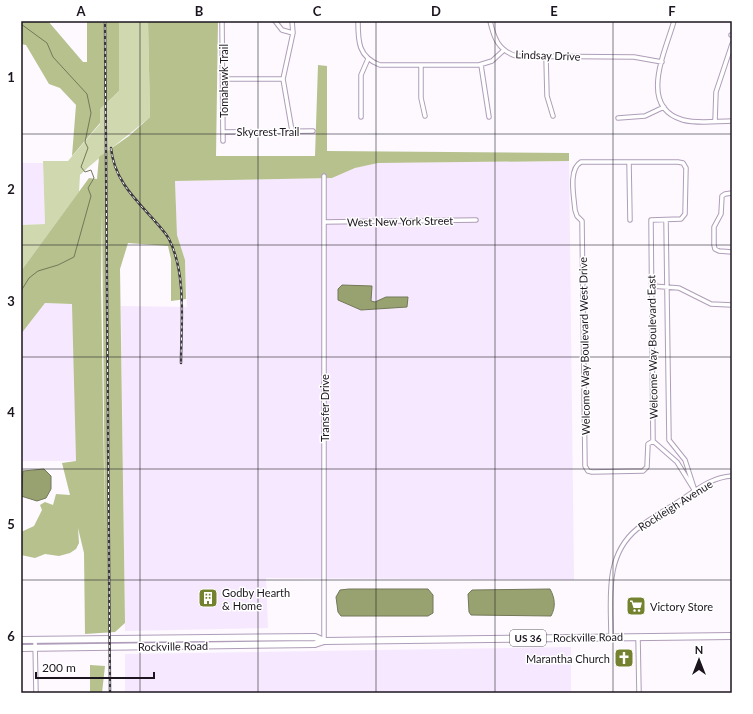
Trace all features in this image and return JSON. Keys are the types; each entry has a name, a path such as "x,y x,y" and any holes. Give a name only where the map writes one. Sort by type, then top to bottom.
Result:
{"main road":[{"name":"Rockville Road","path":"21,648 315,644 324,641 732,636"},
{"name":"Rockville Road","path":"21,640 315,637 324,641"}],"street":[{"name":"Tomahawk Trail","path":"222,21 223,141"},
{"path":"275,21 282,30 293,33"},
{"path":"292,21 293,33 283,79 292,132"},
{"path":"358,21 359,46 368,59 360,75 361,117"},
{"path":"490,21 496,42 504,50"},
{"path":"674,21 662,62 657,88 659,98 672,114 684,120 732,121"},
{"path":"715,120 716,90 732,44"},
{"name":"Lindsay Drive","path":"368,59 381,65 481,64 492,61 504,50 520,56 634,56 662,62"},
{"path":"546,57 546,96 553,116"},
{"path":"481,64 488,117"},
{"path":"421,65 421,98 426,116"},
{"path":"222,79 283,79"},
{"path":"618,118 644,116 664,106"},
{"name":"Skycrest Trail","path":"223,132 313,131"},
{"name":"Welcome Way Boulevard West Drive","path":"629,162 583,162 577,165 574,172 575,210 577,216 582,221 585,466 588,471 643,471 646,469"},
{"path":"630,220 629,162 678,162 684,164 686,169 686,212 682,218 666,220 669,440 685,460 694,491"},
{"name":"Transfer Drive","path":"324,176 324,641"},
{"path":"732,193 723,195 722,214 714,227 714,245 719,252 732,252"},
{"name":"West New York Street","path":"324,222 476,220"},
{"name":"Welcome Way Boulevard East","path":"646,469 648,444 653,441 651,220 666,220"},
{"path":"652,286 667,286 686,289 711,304 732,305"},
{"path":"653,441 677,462 694,491"},
{"name":"Rockleigh Avenue","path":"611,637 611,578 614,562 619,550 628,538 638,528 694,491 712,481 732,476"},
{"path":"638,637 639,693"},
{"path":"35,640 36,693"}],"shaded area":[{"path":"21,21 48,21 83,62 87,62 87,21 119,21 119,91 100,109 100,123 72,156 76,105 60,88 49,84 26,45 21,44"},
{"path":"119,21 148,21 150,117 80,175 79,192 21,271 21,225 45,224 43,161 68,161 100,124 100,109 119,91"},
{"path":"148,21 218,21 216,156 315,156 318,65 327,66 327,151 569,153 569,161 378,163 355,168 332,178 175,181 177,235 185,260 186,299 171,301 171,259 168,246 128,243 120,269 125,623 115,632 85,634 84,553 78,528 79,543 76,549 70,553 59,556 45,554 35,558 21,555 21,532 34,526 42,510 40,505 45,502 53,505 56,494 70,495 62,463 76,461 72,304 45,303 21,334 21,271 89,178 97,179 99,157 129,136 150,117","holes":["102,210 105,531 101,284"]},
{"path":"569,161 574,580 266,578 268,628 125,631 121,306 187,307 185,260 177,235 175,181 332,178 355,168 378,163"},
{"path":"21,163 43,163 45,224 21,225"},
{"path":"342,285 372,286 371,301 375,302 386,297 408,297 407,307 361,310 338,300 338,289"},
{"path":"45,303 73,304 76,461 21,461 21,334"},
{"path":"44,469 51,476 51,489 46,498 37,501 21,496 23,471"},
{"path":"428,589 433,595 433,613 428,616 341,616 338,612 336,597 340,590"},
{"path":"550,589 554,602 554,609 551,616 471,615 469,612 468,594 472,590"},
{"path":"571,647 571,693 125,693 125,654"},
{"path":"90,665 105,666 102,693 90,693"}],"waterway":[{"path":"21,24 47,43 53,57 87,94 91,113 85,142 88,148 81,167 85,172 91,170 94,178 88,188 91,196 74,257 58,265 38,271 29,278 21,291"}],"railway":[{"path":"105,21 110,693"},
{"path":"111,148 116,169 121,179 132,196 166,234 175,253 181,284 182,300 181,363"}],"place":[{"name":"Godby Hearth & Home","path":"208,598"},
{"name":"Victory Store","path":"636,606"},
{"name":"Marantha Church","path":"624,658"}]}
